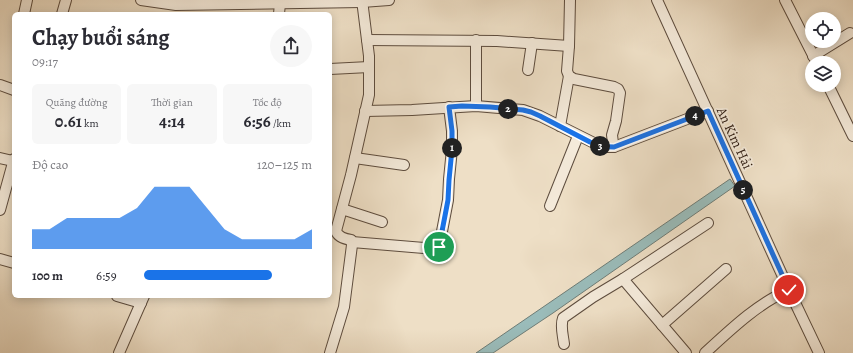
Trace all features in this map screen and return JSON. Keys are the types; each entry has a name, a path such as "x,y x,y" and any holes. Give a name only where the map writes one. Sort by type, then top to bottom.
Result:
{"street":[{"path":"24,12 27,0"},
{"path":"63,12 66,0"},
{"path":"141,0 175,10 208,9 227,2 280,3 389,0"},
{"path":"560,126 569,76 567,71 570,0"},
{"name":"An Kim Hải","path":"657,0 819,353"},
{"path":"785,0 813,56"},
{"path":"362,1 367,40 369,94 355,158 336,231 339,236 351,240 352,242 436,249 439,247 448,200 452,149 452,131 449,107"},
{"path":"279,12 280,3"},
{"path":"820,56 850,32"},
{"path":"367,40 476,40 569,46"},
{"path":"476,40 476,106"},
{"path":"528,70 532,43"},
{"path":"332,69 369,67"},
{"path":"569,76 574,79 618,89 620,93 616,121 612,135 614,147"},
{"path":"0,85 12,89"},
{"path":"831,92 853,136"},
{"path":"365,111 476,106 515,109 531,112 598,145 614,147 708,111"},
{"path":"550,206 578,136"},
{"path":"0,158 12,160"},
{"path":"355,158 404,165"},
{"path":"0,210 12,167"},
{"path":"342,209 382,222"},
{"path":"564,344 562,326 563,318 593,297 708,224"},
{"path":"330,353 344,307 352,242"},
{"path":"0,259 12,262"},
{"path":"662,325 726,269"},
{"path":"623,279 686,353"},
{"path":"705,353 764,303 780,293 789,290"},
{"path":"120,353 142,300 130,298"}],"water":[{"path":"730,179 735,186 553,313 493,353 476,353"}],"route":[{"path":"439,247 448,200 452,149 452,131 449,107 476,106 531,112 590,142 605,147 614,147 708,111 789,290"}]}
